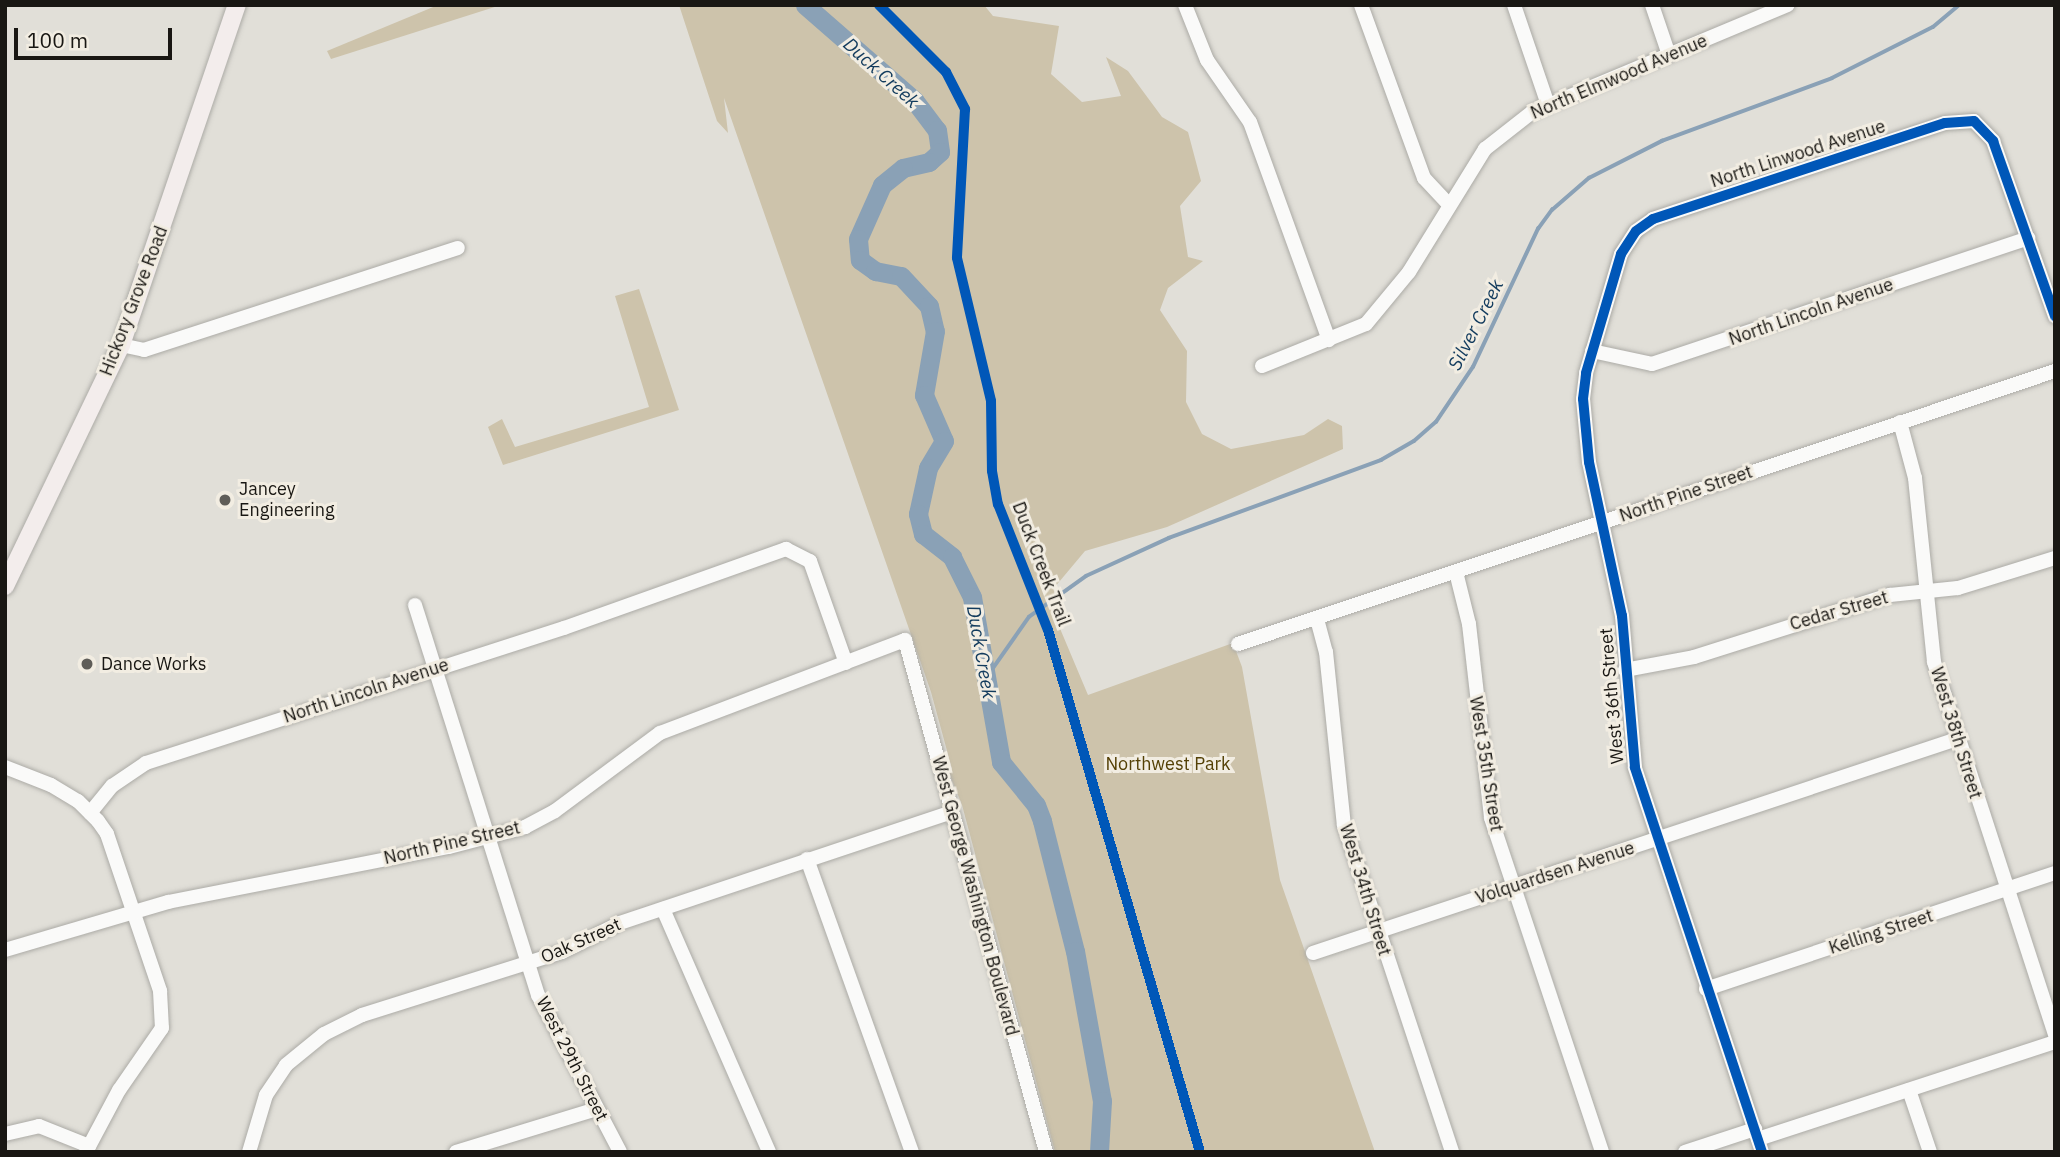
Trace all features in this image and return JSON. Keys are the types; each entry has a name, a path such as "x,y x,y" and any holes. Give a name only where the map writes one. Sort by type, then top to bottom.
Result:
{"main road":[{"name":"Hickory Grove Road","path":"5,586 121,345 237,5"}],"street":[{"path":"1185,5 1208,60 1251,122 1329,340"},
{"path":"1362,5 1424,177 1448,204"},
{"path":"1514,5 1548,105"},
{"path":"1652,5 1669,55"},
{"name":"North Elmwood Avenue","path":"1262,366 1366,324 1388,301 1485,149 1510,127 1548,105 1788,5"},
{"name":"North Linwood Avenue","path":"1636,231 1653,219 1945,123 1974,121 1993,141 2028,238"},
{"name":"West 36th Street","path":"1636,231 1621,254 1592,351 1583,399 1589,462 1622,616 1635,767 1758,1140"},
{"path":"2028,238 2055,316"},
{"name":"North Lincoln Avenue","path":"1592,351 1652,365 2028,238"},
{"path":"121,345 144,350 457,248"},
{"name":"North Pine Street","path":"1238,643 1317,619 2055,370"},
{"name":"West 38th Street","path":"1900,422 1915,478 1934,662 1956,739 2055,1035"},
{"name":"North Lincoln Avenue","path":"90,813 112,786 146,763 435,670 786,549 804,554 846,663"},
{"name":"Cedar Street","path":"1625,670 1694,657 1891,595 1925,593 1984,582 2055,558"},
{"name":"West 35th Street","path":"1456,572 1469,624 1489,804 1513,888 1602,1152"},
{"name":"West 29th Street","path":"415,605 538,995 620,1152"},
{"name":"West 34th Street","path":"1317,619 1326,652 1344,825 1451,1152"},
{"name":"North Pine Street","path":"5,950 133,911 525,827 555,811 660,733 905,640"},
{"name":"West George Washington Boulevard","path":"905,640 1046,1152"},
{"name":"Volquardsen Avenue","path":"1313,953 1956,739"},
{"path":"5,767 51,785 90,813 107,834 160,991 162,1028 119,1090 88,1149 38,1126 5,1134"},
{"name":"Oak Street","path":"248,1152 266,1095 286,1065 324,1034 362,1015 527,963 663,909 951,812"},
{"path":"807,859 912,1152"},
{"name":"Kelling Street","path":"1706,989 2055,873"},
{"path":"663,909 769,1152"},
{"path":"1685,1152 1758,1140 2055,1042"},
{"path":"1909,1090 1930,1152"},
{"path":"456,1152 597,1109"}],"green space":[{"path":"438,5 501,5 331,59 327,51"},
{"name":"Northwest Park","path":"679,5 984,5 993,16 1059,26 1051,74 1082,102 1121,96 1106,57 1128,71 1162,117 1188,132 1201,181 1180,206 1188,257 1203,261 1168,288 1160,310 1187,351 1186,402 1202,434 1231,449 1304,435 1328,419 1342,426 1343,449 1167,527 1085,551 1054,588 1056,619 1088,695 1233,643 1242,667 1280,880 1375,1152 1055,1152 962,805 949,773 952,769 931,692 724,98 728,133 717,121"},
{"path":"639,289 679,410 503,465 488,427 502,419 515,447 649,407 615,296"}],"waterway":[{"name":"Duck Creek","path":"805,5 914,100 937,130 940,152 929,162 903,168 882,185 858,239 860,260 875,271 901,276 929,306 935,331 924,395 944,441 928,468 918,514 923,534 952,557 972,597 1001,762 1036,805 1042,821 1075,951 1102,1101 1099,1152"},
{"name":"Silver Creek","path":"984,681 1029,617 1086,576 1169,538 1381,460 1414,441 1436,422 1473,367 1538,229 1552,210 1589,178 1662,141 1832,78 1933,27 1959,5"}],"cycle path":[{"name":"Duck Creek Trail","path":"879,5 946,72 965,109 957,258 991,401 992,471 998,504 1048,630 1200,1152"},
{"path":"1762,1152 1635,767 1622,616 1589,462 1583,399 1586,373 1621,254 1636,231 1653,219 1945,123 1974,121 1993,141 2055,316"}],"place":[{"name":"Jancey Engineering","path":"225,500"},
{"name":"Dance Works","path":"87,664"}]}
